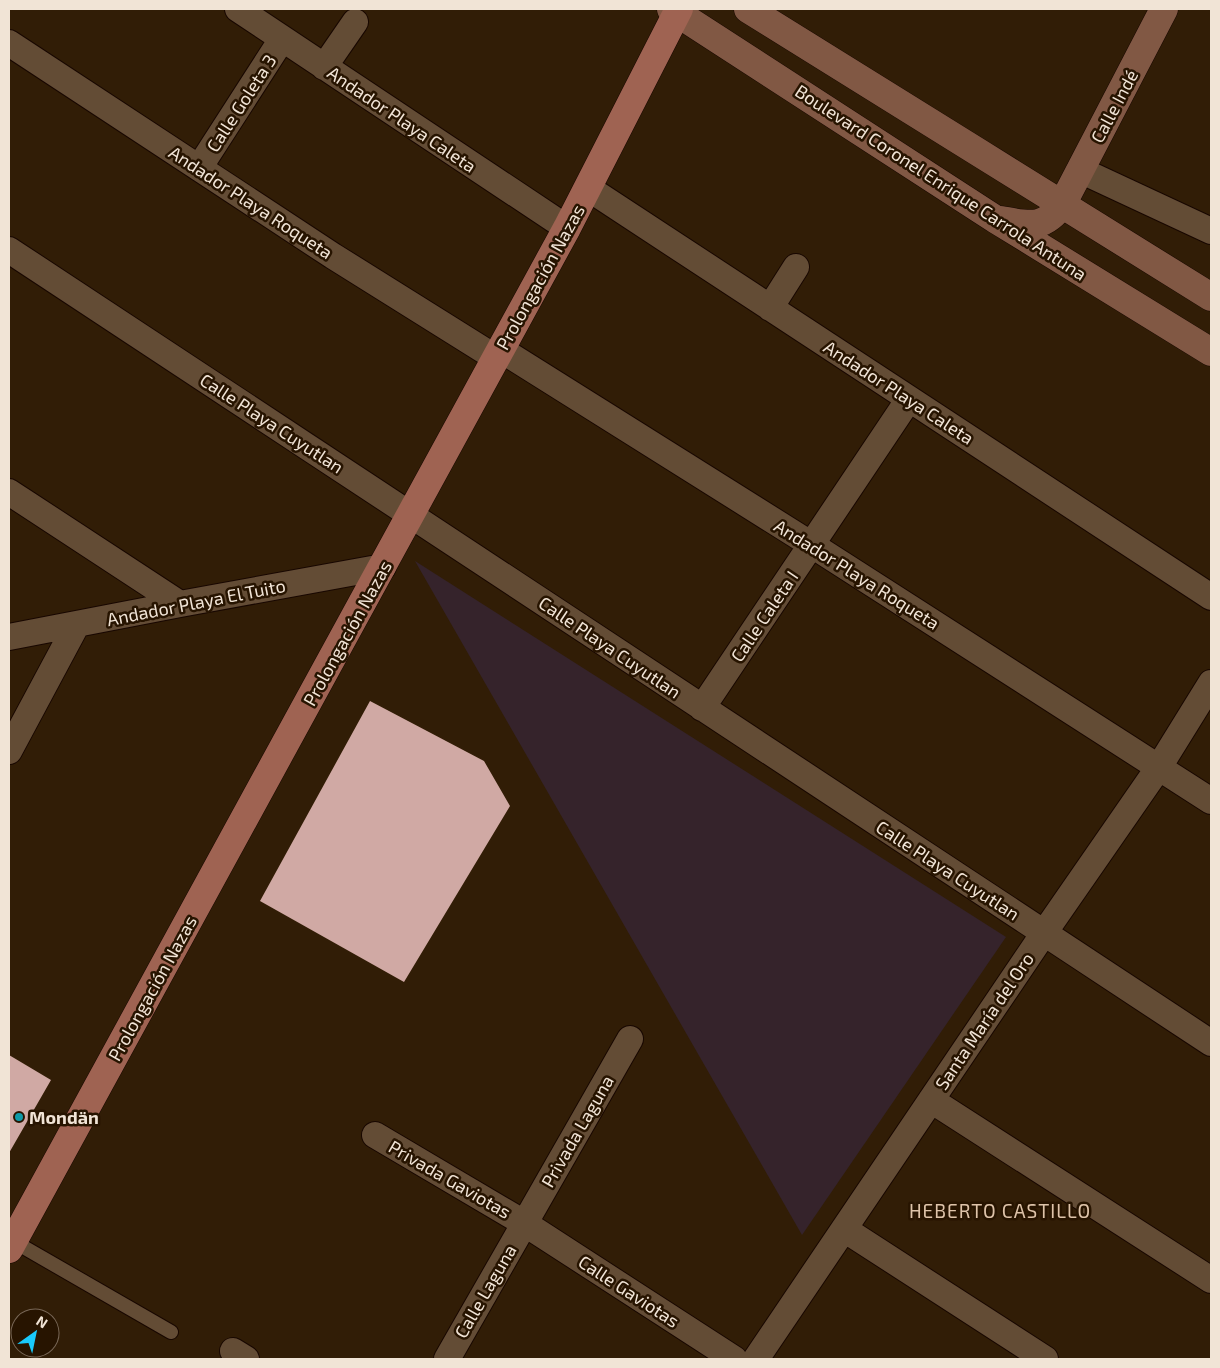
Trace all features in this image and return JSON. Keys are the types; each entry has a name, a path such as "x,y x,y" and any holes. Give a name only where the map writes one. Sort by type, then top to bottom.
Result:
{"main road":[{"path":"748,9 1063,203 1211,297"},
{"name":"Calle Indé","path":"995,219 1027,224 1048,220 1055,214 1063,203 1164,9"},
{"name":"Prolongación Nazas","path":"11,1245 567,228 676,10"},
{"name":"Boulevard Coronel Enrique Carrola Antuna","path":"676,10 995,219 1211,352"}],"street":[{"name":"Andador Playa Caleta","path":"238,9 567,228"},
{"path":"324,67 355,22"},
{"name":"Calle Goleta 3","path":"199,168 282,39"},
{"name":"Andador Playa Roqueta","path":"9,43 326,251 812,545 1211,801"},
{"path":"1080,170 1211,231"},
{"name":"Andador Playa Caleta","path":"588,188 1211,597"},
{"name":"Calle Playa Cuyutlan","path":"9,250 1211,1043"},
{"path":"770,308 796,267"},
{"name":"Calle Caleta I","path":"702,708 910,399"},
{"path":"9,492 180,604"},
{"name":"Andador Playa El Tuito","path":"9,637 382,567"},
{"path":"9,751 77,624"},
{"name":"Santa María del Oro","path":"756,1359 1044,933 1159,767 1211,683"},
{"name":"Privada Laguna","path":"524,1223 630,1039"},
{"path":"931,1100 1211,1280"},
{"name":"Privada Gaviotas","path":"375,1135 524,1223"},
{"name":"Calle Laguna","path":"446,1359 524,1223"},
{"name":"Calle Gaviotas","path":"524,1223 734,1359"},
{"path":"844,1229 1045,1359"}],"lane":[{"path":"11,1245 171,1332"}],"shaded area":[{"path":"415,561 1006,937 802,1235"}],"building":[{"path":"370,701 484,761 510,806 404,982 260,901"},
{"name":"Mondän","path":"9,1055 51,1080 9,1153"}],"place":[{"name":"Mondän","path":"19,1117"}],"district":[{"name":"HEBERTO CASTILLO","path":"1000,1210"}]}
